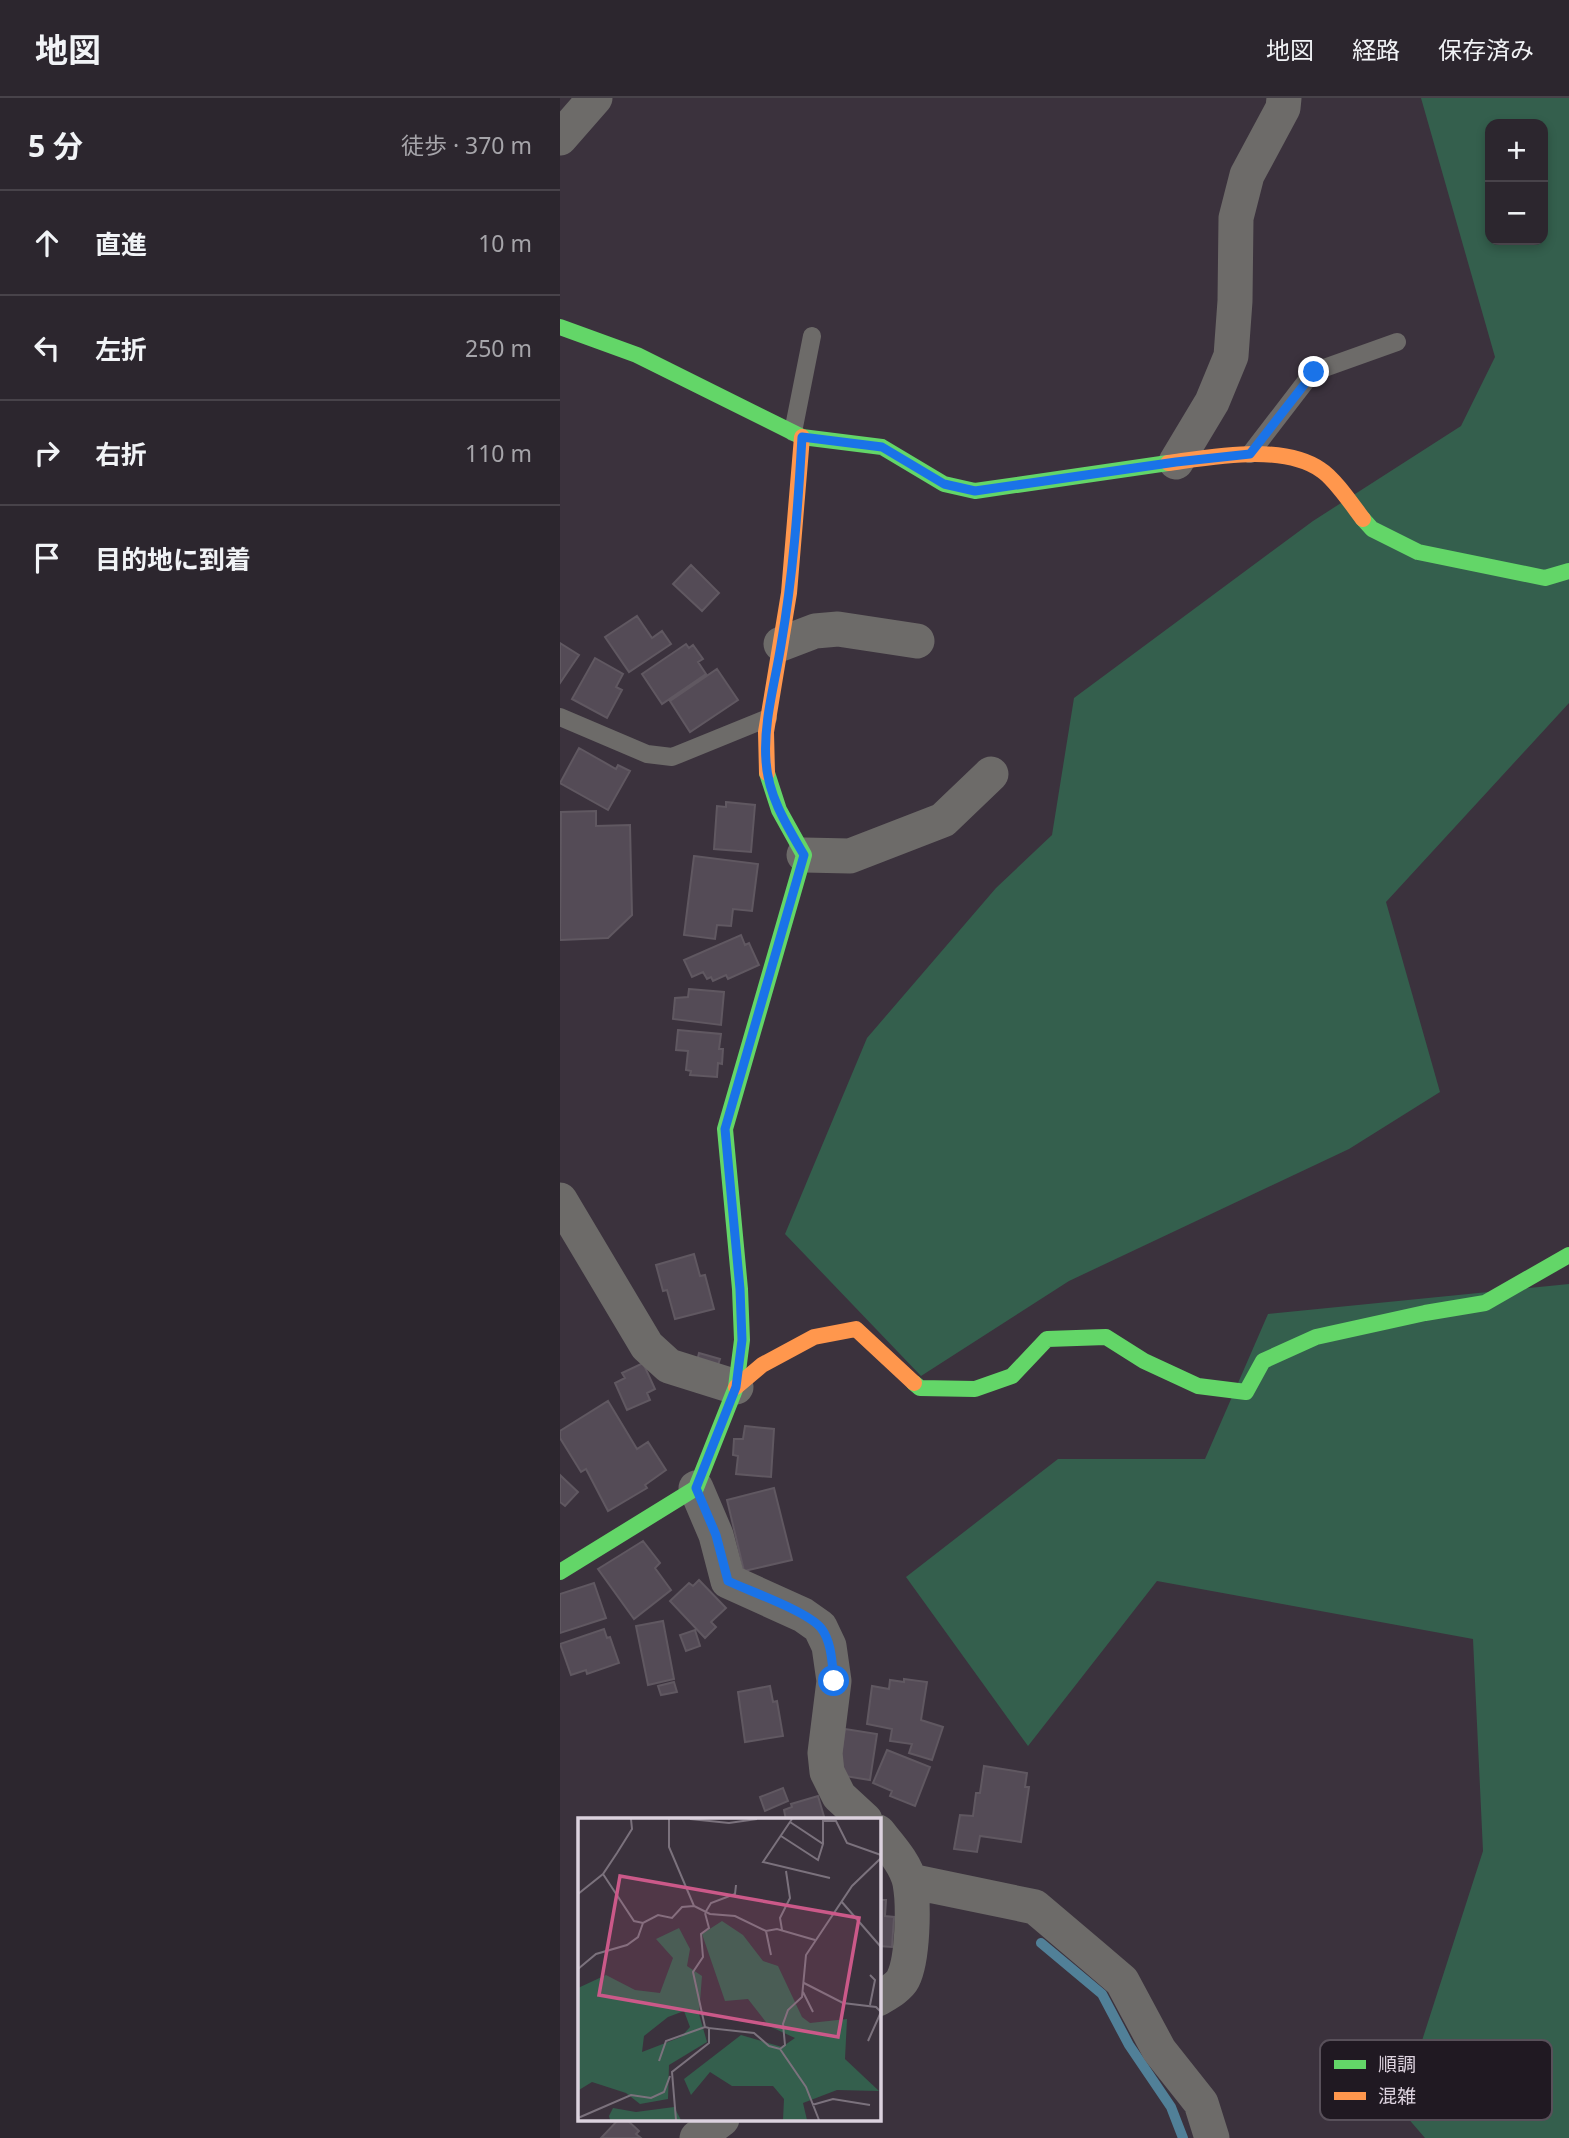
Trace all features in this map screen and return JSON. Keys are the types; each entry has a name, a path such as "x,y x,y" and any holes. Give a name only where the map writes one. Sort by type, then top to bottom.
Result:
{"street":[{"path":"560,138 595,98"},
{"path":"1176,462 1212,402 1231,356 1236,218 1247,175 1283,108 1284,98"},
{"path":"560,327 637,355 798,434 882,447 944,484 975,491 1176,462 1250,454 1289,456 1322,470 1371,529 1418,552 1545,578 1569,571"},
{"path":"560,1572 696,1488 736,1387 742,1340 740,1289 725,1129 804,855 778,812 766,762 768,718 782,644 797,528 798,434"},
{"path":"782,644 815,631 838,629 917,640"},
{"path":"804,855 850,856 943,820 991,774"},
{"path":"560,1200 647,1346 669,1366 736,1387"},
{"path":"736,1387 762,1365 814,1337 856,1329 920,1388 975,1390 1012,1376 1047,1339 1107,1337 1144,1361 1198,1386 1246,1392 1263,1361 1316,1337 1485,1303 1569,1255"},
{"path":"696,1488 716,1535 728,1581 803,1615 820,1627 829,1646 834,1681 825,1753 827,1772 839,1796 864,1818"},
{"path":"880,1835 901,1863 910,1881 912,1928 909,1961 902,1982 880,1998"},
{"path":"910,1881 1034,1907 1094,1956 1122,1981 1159,2050 1201,2103 1212,2138"},
{"path":"697,2138 721,2120"}],"lane":[{"path":"798,434 812,336"},
{"path":"1250,454 1314,372 1397,342"},
{"path":"560,717 647,754 672,757 768,718"}],"green space":[{"path":"1421,98 1569,98 1569,703 1386,902 1440,1092 1349,1149 1069,1281 921,1376 785,1234 867,1038 996,888 1052,835 1074,698 1313,521 1461,426 1495,357"},
{"path":"1569,1284 1569,2138 1425,2138 1409,2120 1552,2120 1552,2040 1422,2040 1483,1851 1473,1639 1157,1581 1028,1746 906,1577 1058,1459 1205,1459 1268,1314"}],"building":[{"path":"691,565 719,593 702,611 673,584"},
{"path":"637,616 652,638 662,631 671,644 629,672 605,637"},
{"path":"560,643 579,655 560,683"},
{"path":"686,644 689,648 693,645 703,659 698,662 706,674 662,704 642,674"},
{"path":"595,658 623,674 616,687 622,690 607,718 572,699"},
{"path":"717,669 738,700 690,732 670,701"},
{"path":"579,748 616,769 618,765 630,771 608,810 560,783"},
{"path":"726,802 755,805 751,852 714,849 717,806 726,807"},
{"path":"596,811 596,826 630,825 632,915 608,938 560,940 561,812"},
{"path":"694,856 758,864 752,911 733,909 731,926 717,925 715,939 684,935"},
{"path":"741,935 745,945 749,943 759,965 728,979 726,975 713,981 711,977 707,979 703,972 692,977 684,960"},
{"path":"689,989 724,992 721,1025 673,1019 675,998 688,997"},
{"path":"678,1030 721,1034 719,1049 723,1049 722,1064 718,1063 717,1077 690,1075 691,1071 686,1070 688,1051 676,1050"},
{"path":"694,1254 700,1276 705,1275 714,1309 675,1319 656,1265"},
{"path":"699,1353 720,1359 717,1368 697,1361"},
{"path":"643,1363 655,1389 647,1393 650,1400 627,1410 615,1383 625,1378 622,1373"},
{"path":"608,1401 637,1449 648,1442 666,1470 645,1485 647,1488 608,1511 586,1469 581,1472 560,1438 560,1431"},
{"path":"745,1426 774,1429 771,1477 736,1474 738,1456 733,1455 734,1439 743,1439"},
{"path":"560,1475 578,1492 565,1506 560,1502"},
{"path":"774,1488 792,1560 744,1571 727,1500"},
{"path":"643,1541 660,1563 655,1568 671,1590 634,1619 598,1569"},
{"path":"699,1580 726,1608 711,1622 716,1627 705,1638 670,1601 689,1583 693,1586"},
{"path":"594,1583 606,1618 560,1633 560,1594"},
{"path":"663,1621 674,1679 648,1685 636,1626"},
{"path":"604,1629 607,1638 610,1637 619,1663 587,1674 586,1670 571,1675 560,1644"},
{"path":"695,1630 700,1646 686,1651 680,1635"},
{"path":"904,1679 927,1682 921,1720 943,1727 932,1760 909,1753 912,1744 890,1741 892,1729 867,1724 872,1686 889,1689 890,1680 904,1682"},
{"path":"674,1682 677,1692 661,1695 658,1686"},
{"path":"770,1686 773,1702 777,1701 783,1736 745,1742 738,1692"},
{"path":"845,1729 877,1734 870,1780 838,1775"},
{"path":"887,1750 930,1767 915,1806 890,1796 892,1791 873,1783"},
{"path":"984,1766 1027,1773 1025,1787 1029,1787 1021,1842 980,1836 977,1852 954,1849 960,1815 973,1816"},
{"path":"783,1788 788,1801 765,1811 760,1797"},
{"path":"818,1796 824,1818 786,1818 784,1810 792,1807 791,1804"},
{"path":"880,1900 886,1900 885,1916 894,1917 892,1947 880,1946"},
{"path":"618,2120 627,2120 639,2131 636,2134 641,2138 601,2138"}],"waterway":[{"path":"1041,1943 1102,1994 1129,2045 1171,2107 1183,2138"}],"traffic: fast":[{"path":"560,327 637,355 802,437 882,447 944,484 975,491 1168,463"},
{"path":"1363,519 1372,529 1418,552 1545,578 1569,571"},
{"path":"560,1572 696,1488 736,1387 742,1340 740,1289 725,1129 804,855 779,810 767,773"},
{"path":"914,1383 920,1388 975,1389 1012,1376 1047,1339 1106,1337 1144,1361 1198,1386 1246,1392 1263,1361 1316,1337 1485,1303 1569,1255"}],"traffic: slow":[{"path":"767,773 766,732 789,593 802,437"},
{"path":"1168,463 1247,454 1267,454 1305,462 1332,479 1363,519"},
{"path":"736,1387 762,1365 814,1337 856,1329 914,1383"}],"route":[{"path":"834,1681 829,1646 820,1627 803,1615 728,1581 716,1535 696,1488 736,1387 742,1340 740,1289 725,1129 804,855 778,812 766,762 768,718 782,644 797,528 802,437 882,447 944,484 975,491 1250,454 1314,372"}]}
